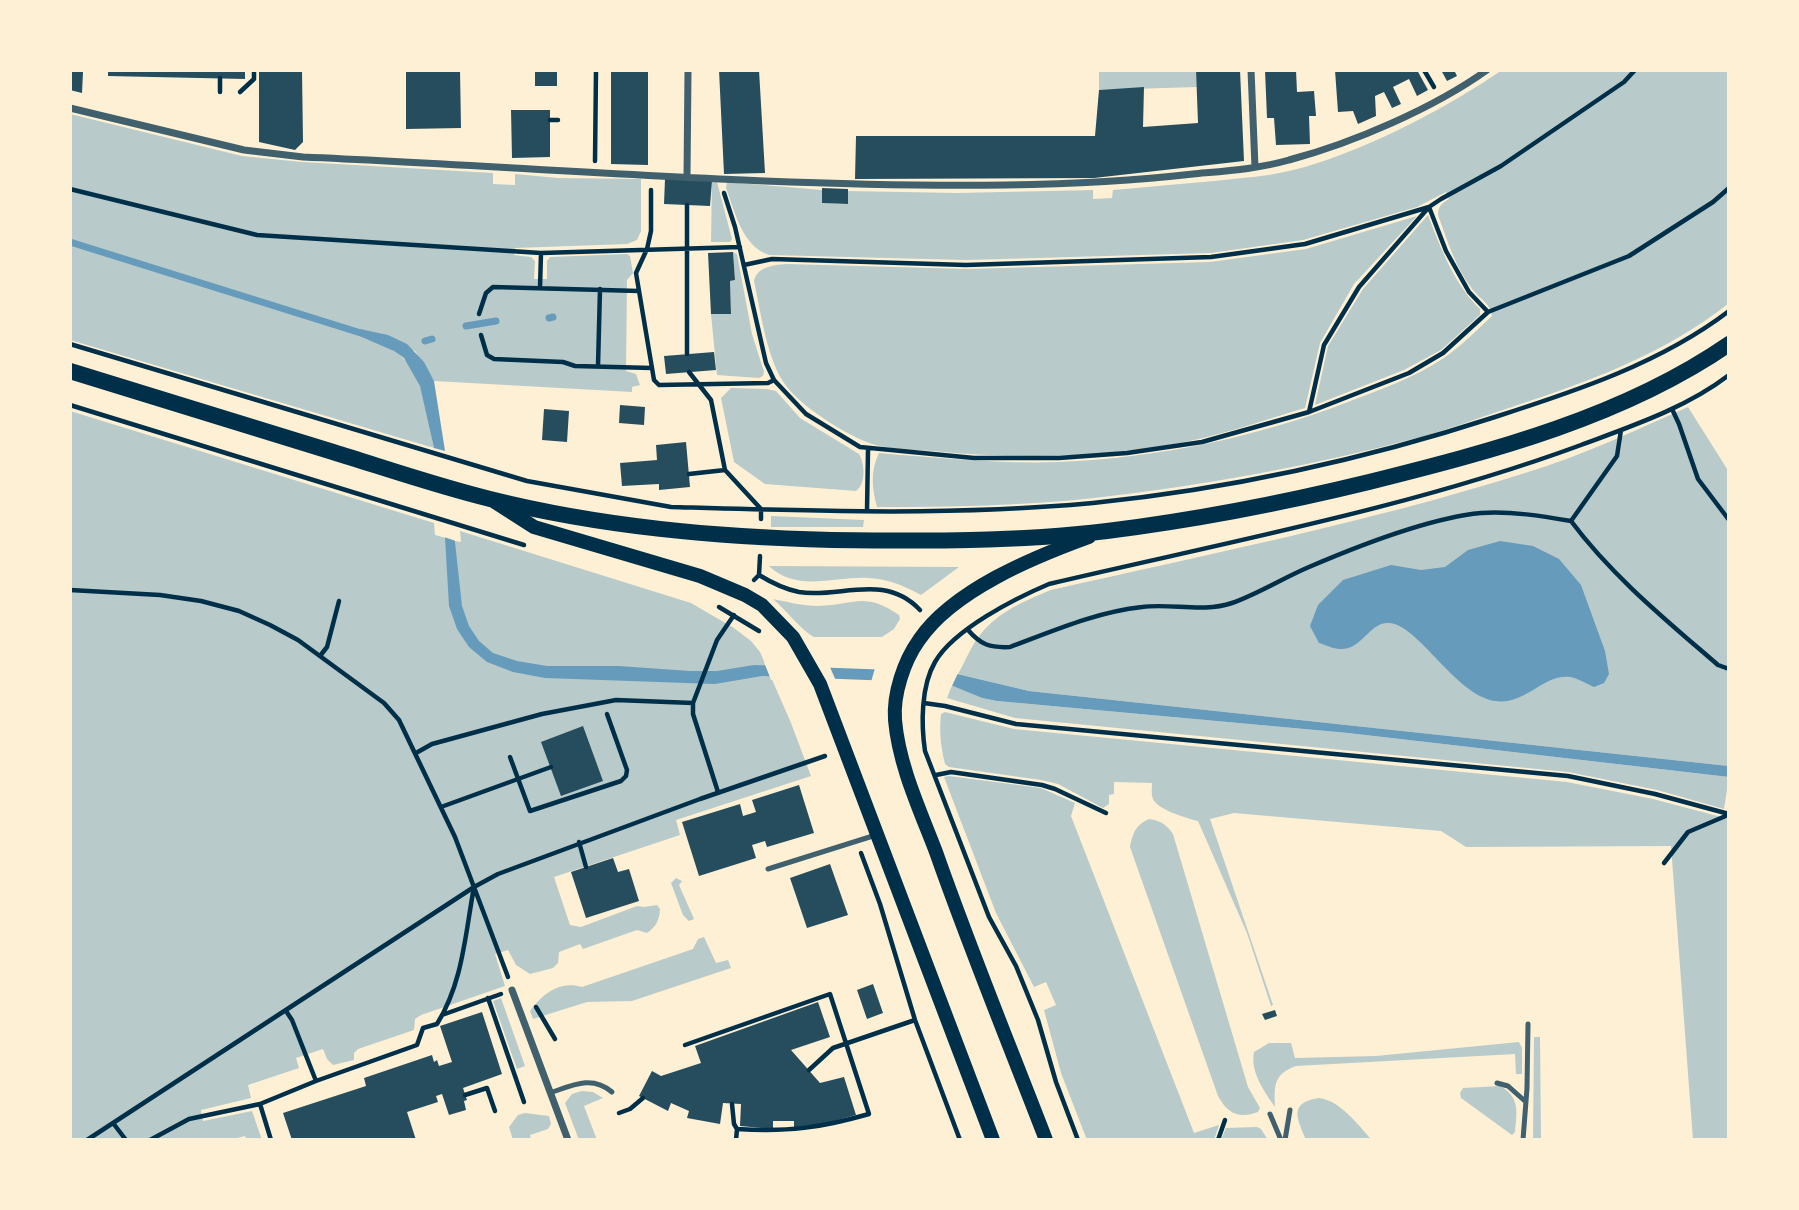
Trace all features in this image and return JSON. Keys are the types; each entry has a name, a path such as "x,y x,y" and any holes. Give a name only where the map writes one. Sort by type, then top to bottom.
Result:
{"main road":[{"path":"70,371 455,490 644,527 760,538 988,539 1104,531 1200,517 1296,499 1422,469 1538,434 1629,400 1693,369 1729,344"},
{"path":"491,499 534,527 688,572 745,595 762,605 779,621 805,656 820,684 993,1140"},
{"path":"1046,1140 955,905 902,758 895,720 898,691 907,663 920,639 962,599 996,577 1036,557 1104,531"}],"street":[{"path":"687,176 688,70"},
{"path":"1251,70 1255,167"},
{"path":"70,108 244,150 303,157 848,184 1093,184 1255,167 1287,161 1324,150 1380,127 1440,99 1487,70"},
{"path":"512,990 568,1140"}],"lane":[{"path":"768,869 876,835"},
{"path":"1523,1140 1528,1024"},
{"path":"550,1093 590,1082 602,1083 612,1092"},
{"path":"1497,1083 1508,1086 1526,1101"},
{"path":"1283,1140 1290,1110"},
{"path":"1270,1114 1283,1140"}],"path":[{"path":"240,92 254,79 254,70"},
{"path":"595,172 596,70"},
{"path":"1309,412 1324,345 1359,287 1429,208 1501,166 1624,82 1635,70"},
{"path":"220,78 220,92"},
{"path":"550,120 558,120"},
{"path":"651,175 651,231 647,249 636,273 654,380 659,385 768,383 774,380"},
{"path":"722,188 740,247 758,334 774,380 806,414 868,450 974,458 1059,458 1202,442 1309,412 1409,373 1443,353 1488,312 1629,256 1713,202 1729,188"},
{"path":"70,189 257,235 541,253 740,247"},
{"path":"687,205 687,355"},
{"path":"744,265 772,259 966,265 1211,257 1305,244 1429,208"},
{"path":"1429,208 1446,251 1469,292 1488,312"},
{"path":"540,288 541,253"},
{"path":"479,314 486,293 493,287 639,290"},
{"path":"598,366 600,289"},
{"path":"70,344 452,460 527,481 628,501 671,507 867,512 957,511 1093,503 1174,492 1272,475 1398,446 1556,398 1628,370 1706,328 1729,311"},
{"path":"481,335 487,355 494,359 563,362 575,366 652,368"},
{"path":"689,372 710,400 725,470 761,509 759,575 710,655 694,701 693,714 718,792"},
{"path":"1078,1140 1056,1082 1038,1020 1016,966 989,917 925,751 922,732 923,702 933,665 940,655 986,616 1015,598 1049,584 1404,501 1524,466 1672,409 1729,375"},
{"path":"70,405 459,525"},
{"path":"1672,409 1698,479 1729,520"},
{"path":"1571,521 1617,456 1621,430"},
{"path":"867,512 868,450"},
{"path":"689,474 725,470"},
{"path":"968,630 985,645 1002,647 1107,612 1144,606 1210,609 1233,603 1321,562 1448,519 1482,513 1527,514 1571,521 1592,550 1642,598 1718,665 1729,669"},
{"path":"759,575 777,586 800,592 867,589 884,591 914,604"},
{"path":"70,590 160,595 201,601 239,611 270,625 320,656 384,703 399,720 441,807 512,990 442,1015"},
{"path":"320,656 327,647 340,601"},
{"path":"734,615 761,633"},
{"path":"416,753 432,744 542,714 616,700 694,701"},
{"path":"923,702 1016,724 1568,776 1655,793 1729,814"},
{"path":"510,757 530,811 621,781 626,776 626,770 607,714"},
{"path":"87,1140 474,887 498,874 579,842 825,756"},
{"path":"441,807 551,767"},
{"path":"936,775 951,772 1042,785 1106,813"},
{"path":"1664,863 1688,832 1729,814"},
{"path":"856,841 880,904 915,1020 960,1140"},
{"path":"579,842 586,867"},
{"path":"150,1140 189,1119 260,1104 417,1045 423,1028 437,1024 455,987 462,963 474,887"},
{"path":"685,1045 830,995 869,1114 824,1127 790,1131 737,1129"},
{"path":"488,999 524,1101"},
{"path":"533,1004 555,1039"},
{"path":"286,1011 316,1081"},
{"path":"809,1070 833,1048 915,1020"},
{"path":"465,1095 487,1088 495,1111"},
{"path":"620,1113 630,1109 643,1098"},
{"path":"260,1104 271,1140"},
{"path":"732,1104 737,1129 736,1140"},
{"path":"1217,1140 1225,1119"},
{"path":"113,1123 126,1140"}],"shaded area":[{"path":"1099,70 1196,70 1197,87 1099,90"},
{"path":"1502,70 1729,70 1729,303 1678,338 1623,366 1453,427 1340,457 1259,474 1176,487 1040,503 877,507 873,480 879,453 946,459 1059,462 1133,456 1206,444 1314,414 1385,388 1433,365 1469,338 1492,316 1452,254 1438,215 1441,205 1449,199 1446,192 1417,207 1303,240 1211,253 966,260 769,255 760,251 746,236 726,188 727,182 822,190 822,203 847,204 848,191 957,193 1093,190 1093,199 1112,198 1113,190 1270,175 1315,164 1371,143 1454,100"},
{"path":"70,114 242,156 493,173 493,184 515,185 515,174 558,178 641,179 641,231 637,240 627,244 515,248 514,255 531,257 535,261 534,279 547,279 547,261 550,257 630,256 633,273 627,280 626,371 636,374 640,385 632,387 632,392 434,381 415,351 357,335 397,353 414,372 424,396 434,448 70,340"},
{"path":"712,181 717,182 732,239 730,242 711,242"},
{"path":"1428,215 1449,265 1463,289 1480,309 1480,315 1441,350 1404,370 1315,405 1328,346 1363,289"},
{"path":"1417,216 1354,284 1320,343 1305,408 1203,438 1136,450 1000,456 893,448 857,438 805,404 780,377 766,337 754,281 762,270 786,264 968,269 1210,262 1306,249"},
{"path":"733,252 737,254 752,334 764,372 759,378 717,375 711,314 731,313 730,281 735,280"},
{"path":"731,388 776,391 800,418 859,454 864,474 859,488 856,491 765,484 734,462 721,398"},
{"path":"1688,407 1729,472 1729,766 1029,691 958,674 977,639 987,627 1021,603 1051,590 1289,536 1467,491 1566,459"},
{"path":"70,411 434,523 435,535 461,542 460,531 691,603 734,628 760,652 811,776 676,820 680,835 554,877 570,925 581,927 637,906 657,905 660,909 658,920 647,933 637,930 583,949 580,944 559,952 558,963 553,968 530,974 516,965 508,950 495,954 505,986 421,1015 415,1019 414,1030 358,1049 354,1053 354,1060 333,1065 323,1049 296,1058 299,1068 248,1085 251,1098 201,1110 203,1121 252,1111 262,1140 247,1140 245,1136 230,1140 70,1140"},
{"path":"771,516 864,520 863,527 771,527"},
{"path":"769,566 959,567 921,595 896,583 876,579 792,579"},
{"path":"773,599 818,606 868,601 887,608 899,615 900,619 894,629 882,637 814,637"},
{"path":"952,685 982,698 997,701 1348,733 1729,777 1724,809 1657,790 1568,772 1015,718 947,698"},
{"path":"945,712 1014,729 1567,782 1653,799 1729,819 1729,1140 1693,1140 1671,846 1466,847 1441,831 1234,813 1210,819 1273,1005 1271,1006 1247,933 1198,821 1160,807 1152,797 1152,783 1114,782 1114,794 1109,795 1109,804 1103,808 1058,784 949,767 945,764 940,727 941,714"},
{"path":"944,777 1041,788 1075,803 1071,816 1194,1133 1219,1125 1214,1140 1087,1140 1061,1073 1044,1010 1056,1005 1046,982 1034,987 996,913"},
{"path":"1149,819 1163,824 1173,834 1248,1087 1260,1108 1258,1112 1240,1115 1230,1111 1218,1096 1130,847 1136,830"},
{"path":"676,878 682,881 679,885 694,919 689,921 683,915 671,883"},
{"path":"704,937 716,963 728,960 731,968 632,1001 587,1002 533,1019 530,1011 552,990 566,985 582,987 693,949 698,939"},
{"path":"501,998 525,1066 517,1069 493,1001"},
{"path":"1534,1037 1540,1037 1541,1140 1533,1140"},
{"path":"1519,1042 1522,1048 1522,1074 1516,1074 1515,1054 1296,1066 1279,1077 1275,1107 1259,1081 1253,1059 1254,1052 1269,1043 1291,1043 1295,1058 1376,1056"},
{"path":"1500,1086 1511,1095 1516,1106 1515,1132 1512,1135 1461,1098 1463,1088"},
{"path":"593,1092 603,1098 584,1106 597,1140 579,1140 565,1103 572,1094"},
{"path":"1319,1098 1341,1108 1372,1140 1306,1140 1298,1118 1299,1108 1309,1100"},
{"path":"525,1113 549,1116 551,1124 548,1129 530,1135 531,1140 513,1140 509,1127 518,1115"},
{"path":"1257,1127 1268,1140 1221,1140 1226,1128"}],"water":[{"path":"360,329 388,335 407,344 424,362 434,381 445,451 462,606 469,626 479,641 493,653 517,661 547,666 619,666 690,671 717,671 754,665 949,672 1029,691 1729,766 1729,777 1348,733 997,701 982,698 946,683 762,676 715,684 545,678 513,672 487,662 469,647 457,629 449,606 445,537 434,448 420,386 404,358 357,335"},
{"path":"1500,541 1533,546 1559,559 1581,585 1605,651 1609,674 1604,683 1594,687 1573,678 1560,677 1513,700 1490,700 1462,684 1401,627 1390,623 1377,626 1355,645 1340,649 1319,643 1310,626 1318,605 1343,580 1391,565 1421,570 1445,567 1468,550"}],"pier":[{"path":"430,447 449,452 459,542 441,536"},
{"path":"764,662 867,665 959,671 951,688 771,680","holes":["830,667 875,667 871,682 836,681"]}],"building":[{"path":"70,70 83,72 82,93 70,90"},
{"path":"108,70 245,70 245,79 108,76"},
{"path":"259,70 302,70 303,142 295,150 259,142"},
{"path":"406,70 460,70 461,128 406,129"},
{"path":"535,70 557,70 557,86 535,86"},
{"path":"611,70 648,70 648,165 611,164"},
{"path":"719,70 759,70 765,173 724,174"},
{"path":"1196,70 1240,70 1244,161 1094,178 855,179 856,136 1095,136 1099,90 1144,87 1143,127 1198,123"},
{"path":"1265,70 1296,70 1297,92 1314,91 1316,116 1309,116 1310,144 1276,145 1274,118 1267,118"},
{"path":"1335,70 1417,70 1428,90 1417,96 1409,79 1393,87 1401,104 1392,108 1384,92 1375,96 1376,116 1358,124 1353,111 1338,112"},
{"path":"1441,70 1454,70 1457,76 1447,81"},
{"path":"511,110 550,110 550,157 512,158"},
{"path":"665,179 712,181 710,206 664,204"},
{"path":"822,188 848,189 848,204 822,203"},
{"path":"733,252 735,280 730,281 731,314 711,314 708,253"},
{"path":"714,352 716,370 666,374 664,356"},
{"path":"620,405 645,407 644,425 619,423"},
{"path":"544,409 569,411 567,442 542,440"},
{"path":"686,442 690,487 659,490 659,484 622,486 620,463 657,460 656,445"},
{"path":"583,726 603,781 561,796 541,742"},
{"path":"799,785 814,833 767,847 765,841 752,845 756,858 699,876 682,822 740,804 743,816 756,812 752,800"},
{"path":"613,858 618,872 629,869 639,901 586,918 571,872"},
{"path":"830,864 848,915 807,928 790,878"},
{"path":"873,984 883,1013 867,1019 857,990"},
{"path":"818,1002 830,1037 791,1050 820,1083 844,1077 856,1115 794,1128 794,1121 773,1121 773,1129 740,1126 741,1104 723,1103 720,1124 687,1118 689,1111 671,1103 668,1111 639,1096 652,1071 661,1076 701,1063 695,1046"},
{"path":"1275,1010 1277,1016 1265,1020 1262,1014"},
{"path":"482,1012 502,1074 463,1088 467,1100 464,1101 466,1110 449,1115 442,1094 436,1096 438,1102 407,1112 416,1140 292,1140 283,1113 366,1086 364,1078 432,1055 439,1066 452,1062 440,1026"}],"waterway":[{"path":"70,242 364,334"},
{"path":"549,318 553,317"},
{"path":"466,326 496,321"},
{"path":"425,341 432,339"}]}
